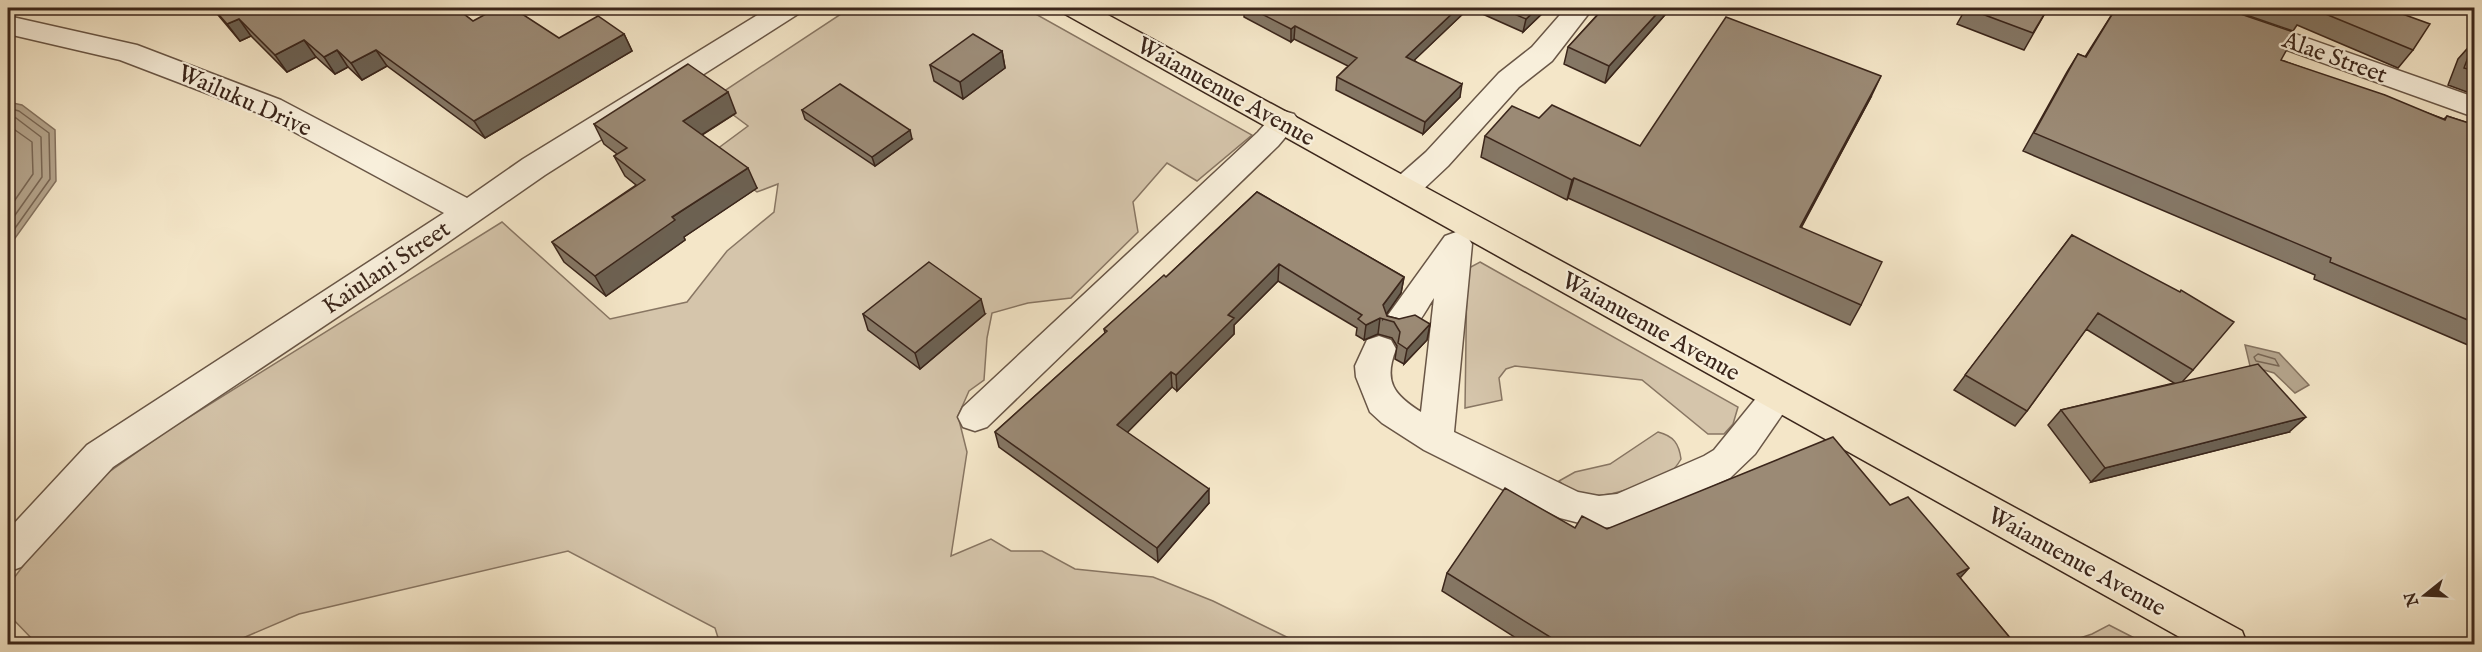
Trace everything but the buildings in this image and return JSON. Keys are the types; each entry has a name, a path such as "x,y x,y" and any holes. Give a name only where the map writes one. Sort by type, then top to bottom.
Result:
{"main road":[{"name":"Waianuenue Avenue","path":"1075,8 1404,189 1464,235 1778,396 2228,645"}],"street":[{"name":"Kaiulani Street","path":"8,555 100,456 394,263 534,167 788,8"},
{"path":"1404,189 1437,159 1509,80 1542,54 1580,8"},
{"name":"Alae Street","path":"2196,8 2475,107"},
{"name":"Wailuku Drive","path":"8,25 127,52 271,107 468,212"},
{"path":"975,417 1268,139 1284,121"},
{"path":"1464,235 1389,336 1372,366 1373,377 1382,402 1394,413 1436,440 1573,507 1599,512 1620,510 1731,459 1762,413 1778,396"},
{"path":"1436,440 1464,235"}],"shaded area":[{"path":"850,8 1025,8 1252,135 1197,181 1167,163 1133,202 1138,232 1071,298 1028,303 992,313 987,338 984,380 969,391 958,416 967,452 951,556 991,539 1011,551 1042,551 1075,569 1153,577 1213,601 1301,644 720,644 715,628 568,551 299,614 229,644 37,644 8,614 8,586 75,496 170,429 502,222 610,319 687,302 727,251 774,212 778,184 757,192 709,155 748,126 712,99"},
{"path":"1480,262 1738,407 1733,424 1724,434 1708,434 1642,380 1515,366 1506,369 1499,378 1502,400 1465,408 1467,269"},
{"path":"1658,432 1675,441 1681,459 1671,472 1663,476 1625,490 1602,495 1580,493 1559,481 1575,472 1610,464"},
{"path":"2109,625 2146,644 2062,644 2092,634"}],"water":[{"path":"8,102 22,105 55,130 56,181 8,248"},
{"path":"2245,345 2279,353 2309,385 2295,393 2274,373 2250,366"}]}
